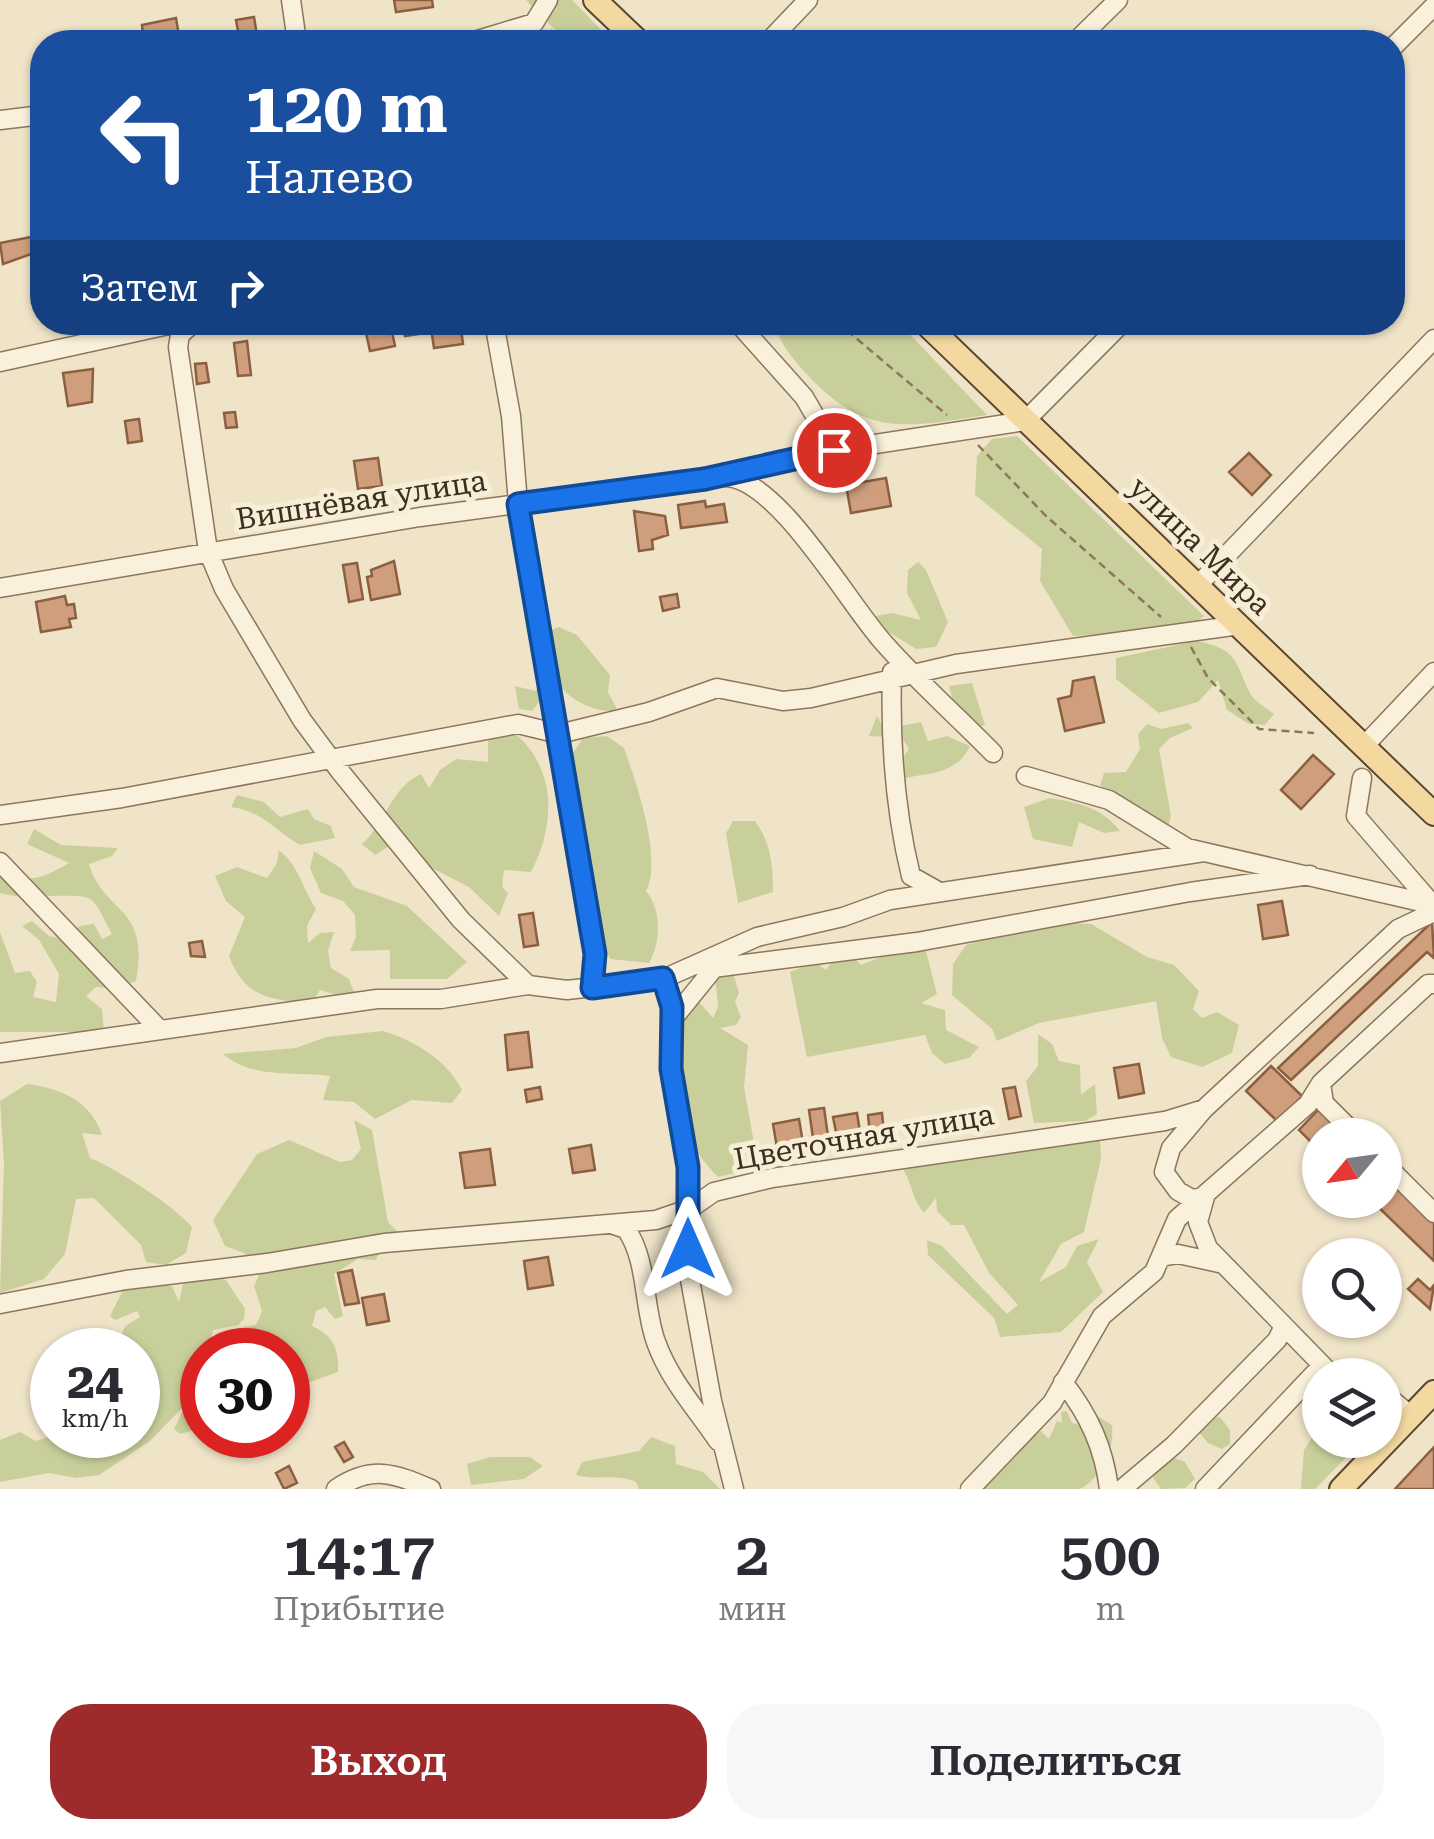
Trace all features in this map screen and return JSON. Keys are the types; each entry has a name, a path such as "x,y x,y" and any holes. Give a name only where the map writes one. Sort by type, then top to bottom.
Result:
{"main road":[{"path":"594,0 626,30"},
{"name":"улица Мира","path":"937,335 1434,814"},
{"path":"1340,1489 1434,1392"}],"street":[{"path":"291,0 295,30"},
{"path":"510,30 534,23 548,0"},
{"path":"779,30 808,0"},
{"path":"1087,30 1118,0"},
{"path":"1405,35 1434,6"},
{"path":"0,120 30,116"},
{"path":"0,362 111,335"},
{"path":"180,335 178,346 208,552 224,589 332,759 461,920 528,985"},
{"path":"496,335 510,416 518,504 595,954 592,988"},
{"path":"749,335 804,397 834,450"},
{"path":"1026,421 1109,335"},
{"path":"1199,584 1434,338"},
{"name":"Вишнёвая улица","path":"0,588 518,504 705,479 834,450 1026,421"},
{"path":"705,479 730,477 764,494 816,553 887,647 993,753"},
{"path":"0,816 518,724 558,734 636,716 717,688 783,701 914,673 1240,625"},
{"path":"887,647 897,791 907,858 912,876 928,888 942,891"},
{"path":"1364,746 1434,672"},
{"path":"1026,776 1109,800 1168,838 1204,852 1433,907"},
{"path":"1362,778 1356,816 1433,907"},
{"path":"672,1020 720,961 775,931 942,891 1204,852"},
{"path":"0,862 159,1030"},
{"path":"0,1053 378,999 441,1000 528,985 567,990 592,988 663,978 720,961 916,942 1190,892 1310,875"},
{"name":"Цветочная улица","path":"0,1304 126,1280 267,1263 384,1243 656,1220 688,1209 714,1192 758,1181 1032,1137 1165,1121 1204,1109 1398,929 1433,907"},
{"path":"663,978 672,1020 671,1069 688,1167 692,1292 734,1489"},
{"path":"970,1489 1052,1403 1102,1316 1154,1272 1167,1232 1177,1218 1308,1104 1320,1083 1428,984 1434,984"},
{"path":"1320,1083 1324,1103 1339,1118"},
{"path":"1204,1109 1172,1148 1164,1172 1178,1191 1192,1199 1205,1196"},
{"path":"1402,1181 1434,1213"},
{"path":"1205,1196 1198,1222 1219,1262 1262,1299 1315,1358"},
{"path":"610,1225 626,1230 635,1246 648,1318 664,1363 726,1454"},
{"path":"1161,1257 1178,1254 1219,1262"},
{"path":"1122,1489 1174,1444 1277,1340 1284,1326"},
{"path":"1064,1382 1083,1407 1098,1438 1109,1489"},
{"path":"1206,1489 1302,1384"},
{"path":"1402,1408 1411,1416"},
{"path":"336,1489 371,1472 390,1472 430,1489"}],"path":[{"path":"852,335 966,432 1046,516 1183,635 1208,678 1259,729 1314,733"}],"green space":[{"path":"526,0 572,0 601,30 555,30"},
{"path":"779,335 910,335 987,415 908,424 865,417 824,391"},
{"path":"1017,436 1204,616 1188,629 1073,636 1040,581 1042,549 975,495 977,456 992,439"},
{"path":"918,562 926,570 948,622 936,647 916,649 866,618 892,613 921,620 907,593 908,570"},
{"path":"559,627 577,635 610,675 608,692 618,711 582,704 556,680 532,711 519,709 515,686 535,691 547,677 544,633"},
{"path":"1196,641 1232,657 1252,696 1274,714 1265,725 1249,724 1227,710 1218,680 1198,702 1159,713 1116,679 1116,658"},
{"path":"972,683 985,725 978,727 954,705 949,686"},
{"path":"877,716 884,729 921,722 928,741 947,736 970,746 948,768 896,780 897,765 909,749 902,738 869,736"},
{"path":"1188,723 1193,728 1170,738 1159,749 1171,816 1167,831 1100,785 1104,773 1126,772 1140,749 1138,734 1147,724 1161,729"},
{"path":"513,732 538,762 545,779 548,816 531,872 504,870 502,887 508,893 499,916 469,887 389,846 375,855 362,844 411,780 421,774 429,788 440,770 456,759 488,762 488,740"},
{"path":"607,736 624,748 650,841 646,891 655,907 658,927 649,963 610,959 598,931 570,757 583,738"},
{"path":"237,795 264,802 280,817 308,809 314,819 331,826 335,838 300,845 259,817 231,807"},
{"path":"1050,798 1097,811 1120,831 1104,833 1079,822 1072,847 1033,839 1024,807"},
{"path":"733,821 755,821 768,846 772,873 773,892 738,903 726,833"},
{"path":"34,829 61,845 118,848 112,856 89,864 96,881 132,924 139,956 136,981 116,989 96,987 86,996 102,1009 104,1032 0,1032 0,932 15,973 30,971 37,982 33,997 56,1002 59,974 39,940 22,926 32,921 49,936 64,939 79,926 94,924 102,939 112,934 90,899 0,893 0,871 27,879 69,863 27,844"},
{"path":"279,850 296,870 316,909 307,926 308,943 320,933 334,932 328,951 331,968 349,979 355,995 344,997 320,990 311,1004 271,998 251,988 235,970 229,956 245,917 226,901 215,876 237,867 267,878 277,863"},
{"path":"314,851 342,869 354,887 407,906 467,962 447,979 390,979 390,950 350,951 356,937 355,915 343,901 321,893 310,868"},
{"path":"1046,921 1091,924 1147,957 1174,965 1199,991 1193,1009 1202,1018 1217,1012 1239,1025 1232,1053 1202,1067 1171,1057 1162,1038 1156,1001 1039,1023 997,1041 992,1029 952,995 953,964 966,945"},
{"path":"926,951 937,994 921,1003 945,1010 946,1030 979,1047 969,1058 945,1064 932,1053 925,1035 807,1057 790,972 815,962 826,970 836,955 853,957 861,965 891,953"},
{"path":"715,975 734,976 739,993 735,1002 741,1017 736,1025 720,1028 748,1045 744,1087 756,1154 753,1169 718,1177 690,1140 683,1123 676,1022 698,1001 713,1018 718,1007"},
{"path":"383,1031 418,1046 448,1069 462,1090 452,1103 412,1100 375,1119 354,1102 323,1100 330,1076 261,1071 223,1054 296,1048 326,1037"},
{"path":"1038,1034 1052,1044 1059,1061 1080,1065 1081,1095 1095,1084 1097,1114 1085,1121 1034,1123 1026,1081 1038,1066"},
{"path":"27,1084 63,1093 90,1113 102,1135 82,1133 90,1158 144,1188 184,1219 192,1227 186,1253 166,1265 146,1262 141,1245 94,1198 76,1199 65,1254 44,1279 0,1293 4,1163 0,1101"},
{"path":"354,1120 372,1130 388,1222 400,1234 380,1250 376,1260 358,1259 334,1274 343,1316 335,1319 325,1307 316,1311 312,1326 334,1344 338,1372 310,1382 310,1328 243,1328 256,1325 262,1311 254,1286 262,1269 244,1253 225,1246 213,1220 257,1154 289,1140 340,1162 352,1160 361,1149"},
{"path":"1100,1139 1101,1159 1084,1232 1061,1244 1039,1282 1066,1267 1077,1246 1099,1239 1087,1262 1103,1292 1061,1332 1000,1337 994,1318 928,1255 927,1240 942,1246 1007,1314 1018,1305 989,1273 964,1225 951,1225 937,1211 936,1198 924,1213 904,1171 907,1161"},
{"path":"208,1275 226,1280 245,1309 244,1319 238,1325 180,1328 180,1410 160,1431 160,1328 124,1328 140,1317 137,1311 115,1320 110,1316 125,1286 160,1277 164,1285 172,1286 179,1302 184,1279"},
{"path":"1067,1411 1072,1423 1089,1426 1094,1414 1112,1425 1109,1453 1088,1484 1080,1489 977,1489 1032,1437 1041,1431 1049,1439 1057,1421 1062,1423 1061,1412"},
{"path":"1220,1417 1230,1430 1230,1444 1222,1449 1208,1443 1198,1431 1209,1418"},
{"path":"20,1432 30,1438 30,1458 124,1458 99,1475 76,1478 49,1473 0,1482 0,1440"},
{"path":"651,1437 675,1446 676,1464 703,1472 720,1489 639,1489 636,1482 628,1479 576,1475 582,1462 639,1451"},
{"path":"1169,1456 1185,1462 1195,1479 1185,1488 1161,1489 1153,1478 1156,1464"},
{"path":"490,1457 530,1457 543,1466 524,1479 471,1485 467,1464"},
{"path":"1303,1458 1345,1458 1315,1489 1301,1489"}],"building":[{"path":"394,0 432,0 433,7 396,12"},
{"path":"254,17 256,30 238,30 236,20"},
{"path":"176,18 178,30 143,30 142,25"},
{"path":"30,237 30,254 3,264 0,243"},
{"path":"366,335 393,335 395,346 370,351"},
{"path":"432,335 462,335 463,344 434,348"},
{"path":"247,341 251,375 238,376 234,343"},
{"path":"206,363 209,382 197,384 195,364"},
{"path":"93,369 92,402 68,406 63,373"},
{"path":"235,412 237,427 226,428 224,413"},
{"path":"139,419 142,441 128,443 125,421"},
{"path":"1249,453 1271,475 1252,495 1229,472"},
{"path":"378,458 382,486 358,489 354,461"},
{"path":"886,478 891,506 851,513 846,485"},
{"path":"705,501 706,507 724,504 727,522 681,528 678,505"},
{"path":"634,511 665,516 668,535 652,540 653,549 639,551"},
{"path":"394,561 400,594 371,600 367,577 372,576 371,570"},
{"path":"357,563 363,599 349,602 343,565"},
{"path":"677,594 679,607 663,611 660,597"},
{"path":"65,596 67,605 74,604 76,618 69,619 71,627 41,632 36,602"},
{"path":"1094,677 1104,722 1065,731 1058,699 1071,696 1073,681"},
{"path":"1313,755 1334,774 1301,809 1281,790"},
{"path":"1282,901 1288,935 1263,939 1258,905"},
{"path":"533,913 538,945 524,947 519,915"},
{"path":"1432,922 1434,958 1427,952 1291,1080 1278,1068"},
{"path":"202,941 205,957 191,956 189,943"},
{"path":"528,1032 532,1067 508,1070 505,1035"},
{"path":"1139,1064 1144,1093 1119,1098 1114,1068"},
{"path":"1271,1066 1302,1096 1278,1122 1246,1091"},
{"path":"540,1087 542,1099 527,1102 525,1090"},
{"path":"1015,1087 1021,1116 1009,1119 1003,1089"},
{"path":"824,1108 830,1150 815,1152 809,1110"},
{"path":"1320,1108 1330,1118 1310,1118"},
{"path":"857,1113 861,1138 838,1142 833,1117"},
{"path":"882,1113 885,1143 871,1144 868,1115"},
{"path":"799,1119 804,1149 778,1154 773,1124"},
{"path":"591,1145 595,1170 573,1173 569,1149"},
{"path":"490,1149 495,1185 465,1188 460,1153"},
{"path":"1402,1188 1434,1219 1434,1261 1390,1218 1402,1218"},
{"path":"548,1257 553,1285 528,1289 524,1261"},
{"path":"352,1270 359,1303 345,1305 338,1273"},
{"path":"1418,1279 1430,1290 1434,1285 1430,1309 1408,1289"},
{"path":"384,1294 389,1321 367,1325 362,1298"},
{"path":"344,1442 353,1457 344,1462 335,1447"},
{"path":"1434,1447 1434,1489 1395,1489"},
{"path":"289,1466 297,1483 284,1489 276,1473"}],"route":[{"path":"688,1249 688,1167 671,1069 672,1007 668,989 663,978 592,988 595,954 518,504 705,479 834,450"}]}
